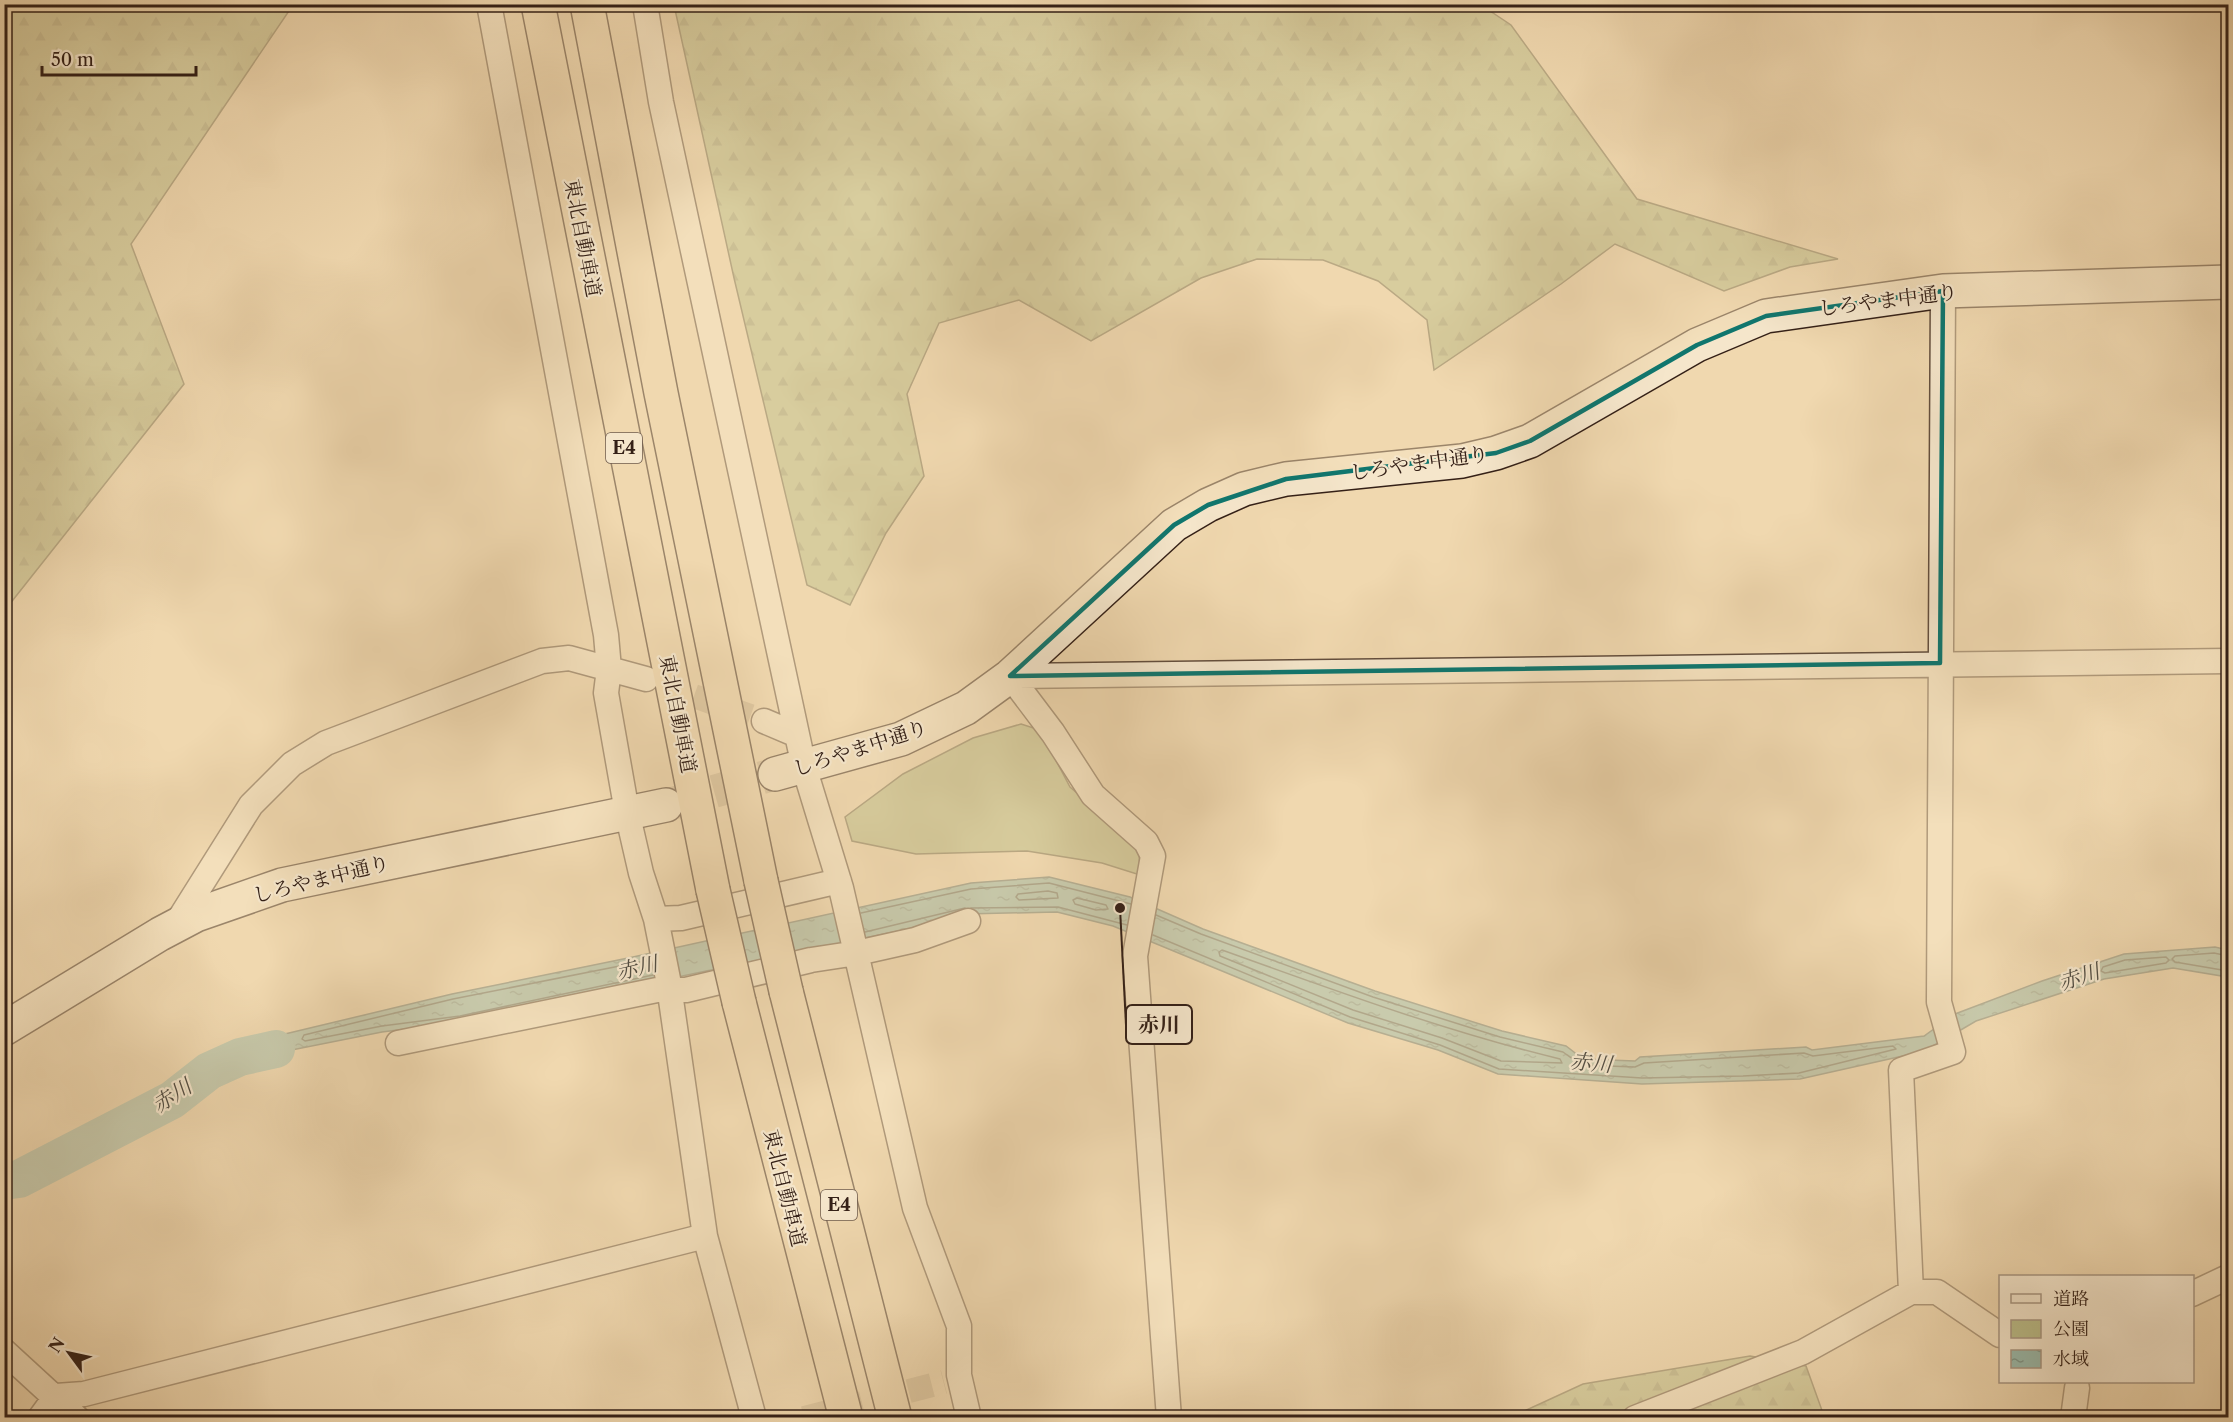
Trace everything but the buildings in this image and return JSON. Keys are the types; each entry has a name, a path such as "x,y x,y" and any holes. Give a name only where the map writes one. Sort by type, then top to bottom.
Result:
{"highway":[{"name":"東北自動車道","path":"538,4 713,890 739,1002 846,1418"},
{"name":"E4","path":"587,4 661,393 761,881 786,991 895,1418"}],"street":[{"path":"489,4 604,623 609,669 606,693 627,812 641,873 656,919 669,985 705,1236 754,1418"},
{"path":"645,4 661,102 797,735 789,771 840,885 915,1208 959,1326 952,1379 969,1418"},
{"name":"しろやま中通り","path":"789,771 901,739 966,708 1010,676 1174,525 1208,505 1244,489 1286,479 1461,461 1496,453 1530,441 1697,345 1730,329 1767,316 1943,291 2229,282"},
{"path":"1911,1292 1901,1070 1953,1052 1939,1002 1943,291"},
{"path":"175,926 251,804 292,764 326,743 542,661 569,658 646,680"},
{"path":"1010,676 2229,661"},
{"path":"1010,676 1053,733 1093,795 1146,842 1154,856 1135,957 1169,1418"},
{"path":"764,721 797,735"},
{"name":"しろやま中通り","path":"4,1029 196,915 282,885 666,805"},
{"path":"656,919 681,918 840,885"},
{"path":"398,1043 657,990 669,985 686,990 856,950 915,940 968,921"},
{"path":"40,1418 56,1396 84,1394 705,1236"},
{"path":"2194,1294 2229,1277"},
{"path":"1635,1418 1803,1352 1911,1292 1937,1292 1999,1334"},
{"path":"4,1352 56,1396 77,1418"},
{"path":"2073,1418 2079,1384"}],"highlighted area":[{"path":"1943,291 1940,663 1010,676 1174,525 1208,505 1286,479 1496,453 1530,441 1697,345 1766,316"}],"green space":[{"path":"5,4 293,5 131,244 184,384 5,610"},
{"path":"892,4 1481,5 1511,25 1637,199 1838,259 1790,267 1724,291 1615,244 1561,284 1434,370 1427,320 1378,281 1323,260 1257,259 1201,278 1091,341 1019,300 939,323 907,394 924,476 886,533 850,605 807,585 734,278 674,5 838,5 856,9"},
{"path":"1021,724 1040,730 1070,787 1139,846 1140,875 1102,863 1027,851 916,854 852,841 845,817 903,774 973,738"},
{"path":"1750,1356 1806,1366 1824,1416 1509,1418 1583,1384"}],"water":[{"path":"1049,877 1130,897 1203,929 1375,991 1502,1031 1566,1046 1583,1059 1635,1061 1640,1057 1806,1047 1812,1050 1924,1036 1955,1014 2042,981 2124,954 2215,947 2228,950 2228,977 2173,968 2104,979 1976,1021 1925,1051 1800,1079 1642,1084 1498,1074 1438,1050 1348,1023 1113,926 1057,912 965,914 908,929 461,1022 382,1032 216,1065 264,1039 452,994 971,883"}],"waterway":[{"name":"赤川","path":"4,1181 19,1179 172,1100 209,1071 240,1057 276,1049"}],"tunnel":[{"path":"660,684 764,721"},
{"path":"667,805 775,774"},
{"path":"804,1418 944,1382"}],"place":[{"name":"赤川","path":"1120,908"}]}
